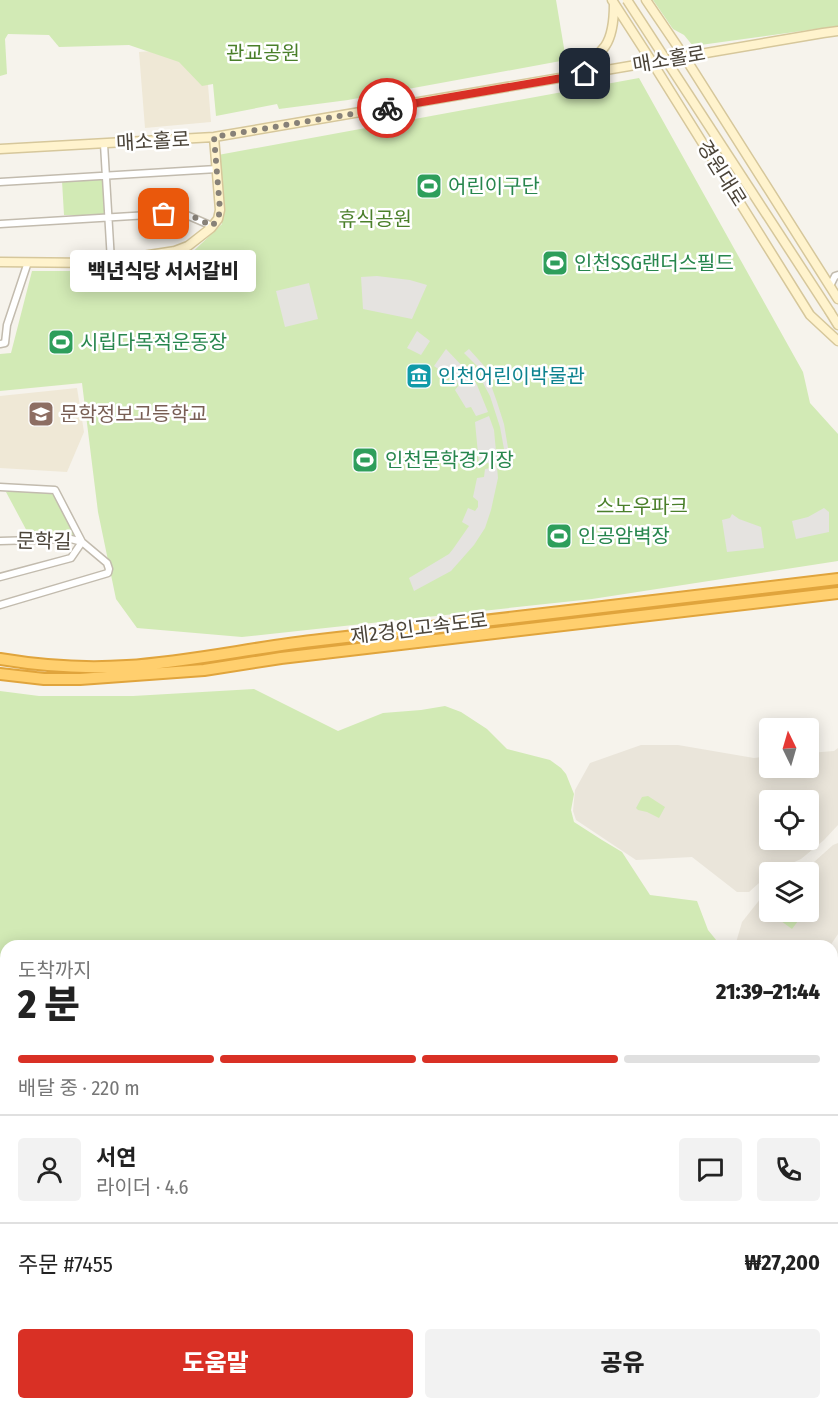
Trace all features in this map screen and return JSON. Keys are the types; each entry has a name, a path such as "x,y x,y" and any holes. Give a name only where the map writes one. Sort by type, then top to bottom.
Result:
{"highway":[{"name":"제2경인고속도로","path":"0,660 42,666 127,666 291,643 838,579"},
{"name":"제2경인고속도로","path":"0,674 44,679 80,679 204,670 281,658 838,593"}],"main road":[{"name":"경원대로","path":"627,0 838,325"},
{"name":"경원대로","path":"646,0 838,299"},
{"name":"경원대로","path":"613,2 810,315 838,341"},
{"path":"562,77 594,58 604,48 614,23 613,2"},
{"name":"매소홀로","path":"0,149 214,137 838,31"},
{"path":"0,262 97,263 175,251 188,246 218,219 220,210 214,137"}],"street":[{"path":"104,144 111,261"},
{"path":"0,182 217,169"},
{"path":"0,224 182,213 212,226"},
{"path":"0,344 4,343 7,325 28,262"},
{"path":"830,286 835,276 838,275"},
{"path":"0,487 55,490 82,542 71,558 0,577"},
{"name":"문학길","path":"0,541 62,539 82,542 107,563 109,569 108,573 0,604"}],"shaded area":[{"path":"205,47 211,122 145,128 139,52"},
{"path":"377,276 410,280 427,285 412,319 363,309 361,277"},
{"path":"309,283 318,319 285,327 276,291"},
{"path":"417,331 430,341 421,355 407,348"},
{"path":"446,349 465,369 453,379 434,366"},
{"path":"469,349 486,368 482,371 464,353"},
{"path":"468,372 477,385 488,412 476,416 471,407 466,408 455,390 459,385 456,381"},
{"path":"487,380 504,424 510,460 506,460 500,427 490,396 483,383"},
{"name":"문학정보고등학교","path":"77,388 84,432 67,472 0,468 0,396"},
{"path":"489,416 494,430 497,462 479,464 475,422"},
{"path":"497,467 498,478 491,510 485,528 474,545 451,571 414,591 409,578 449,554 453,549 469,526 462,522 468,508 475,511 478,507 478,501 473,497 477,478 484,477 485,469"},
{"path":"824,508 829,512 829,532 796,539 792,521 808,517"},
{"path":"732,514 761,527 764,548 727,552 722,520 730,518"},
{"path":"641,745 678,745 759,757 759,778 819,778 819,752 834,751 838,748 838,825 819,844 819,790 759,790 759,850 812,850 794,862 759,862 759,883 749,892 737,892 692,857 636,860 576,820 573,811 575,790 590,763"},
{"path":"838,843 838,934 834,940 737,940 742,922 759,901 759,922 819,922 819,862 814,862"}],"green space":[{"name":"관교공원","path":"0,0 556,0 566,60 348,100 279,109 277,104 216,116 213,84 202,86 179,62 129,45 59,47 49,35 8,34 5,39 7,74 0,76"},
{"path":"653,0 838,0 838,26 693,46 684,35 673,29"},
{"name":"인천문학경기장","path":"639,78 803,372 810,403 838,434 838,561 592,599 242,637 137,628 116,599 98,512 82,383 0,391 0,354 11,353 32,271 97,271 181,263 222,224 218,155"},
{"path":"104,178 104,215 64,215 62,181"},
{"path":"6,492 52,492 77,537 29,535"},
{"path":"254,689 338,731 383,713 445,706 461,712 487,729 507,749 550,760 561,768 574,794 571,810 574,822 622,852 650,895 697,901 708,930 716,940 0,940 0,691 39,696 133,696"},
{"path":"648,796 665,807 659,818 636,808 642,797"},
{"path":"782,922 797,922 792,929"}],"way so far":[{"path":"164,214 188,214 212,226 218,219 220,210 214,137 387,108"}],"place":[{"name":"어린이구단","path":"429,186"},
{"name":"백년식당 서서갈비","path":"164,214"},
{"name":"인천SSG랜더스필드","path":"555,263"},
{"name":"시립다목적운동장","path":"61,342"},
{"name":"인천어린이박물관","path":"419,376"},
{"name":"문학정보고등학교","path":"41,414"},
{"name":"인천문학경기장","path":"365,460"},
{"name":"인공암벽장","path":"559,536"}],"route":[{"path":"387,108 585,74"}],"park label":[{"name":"휴식공원","path":"375,219"},
{"name":"스노우파크","path":"642,506"}]}
